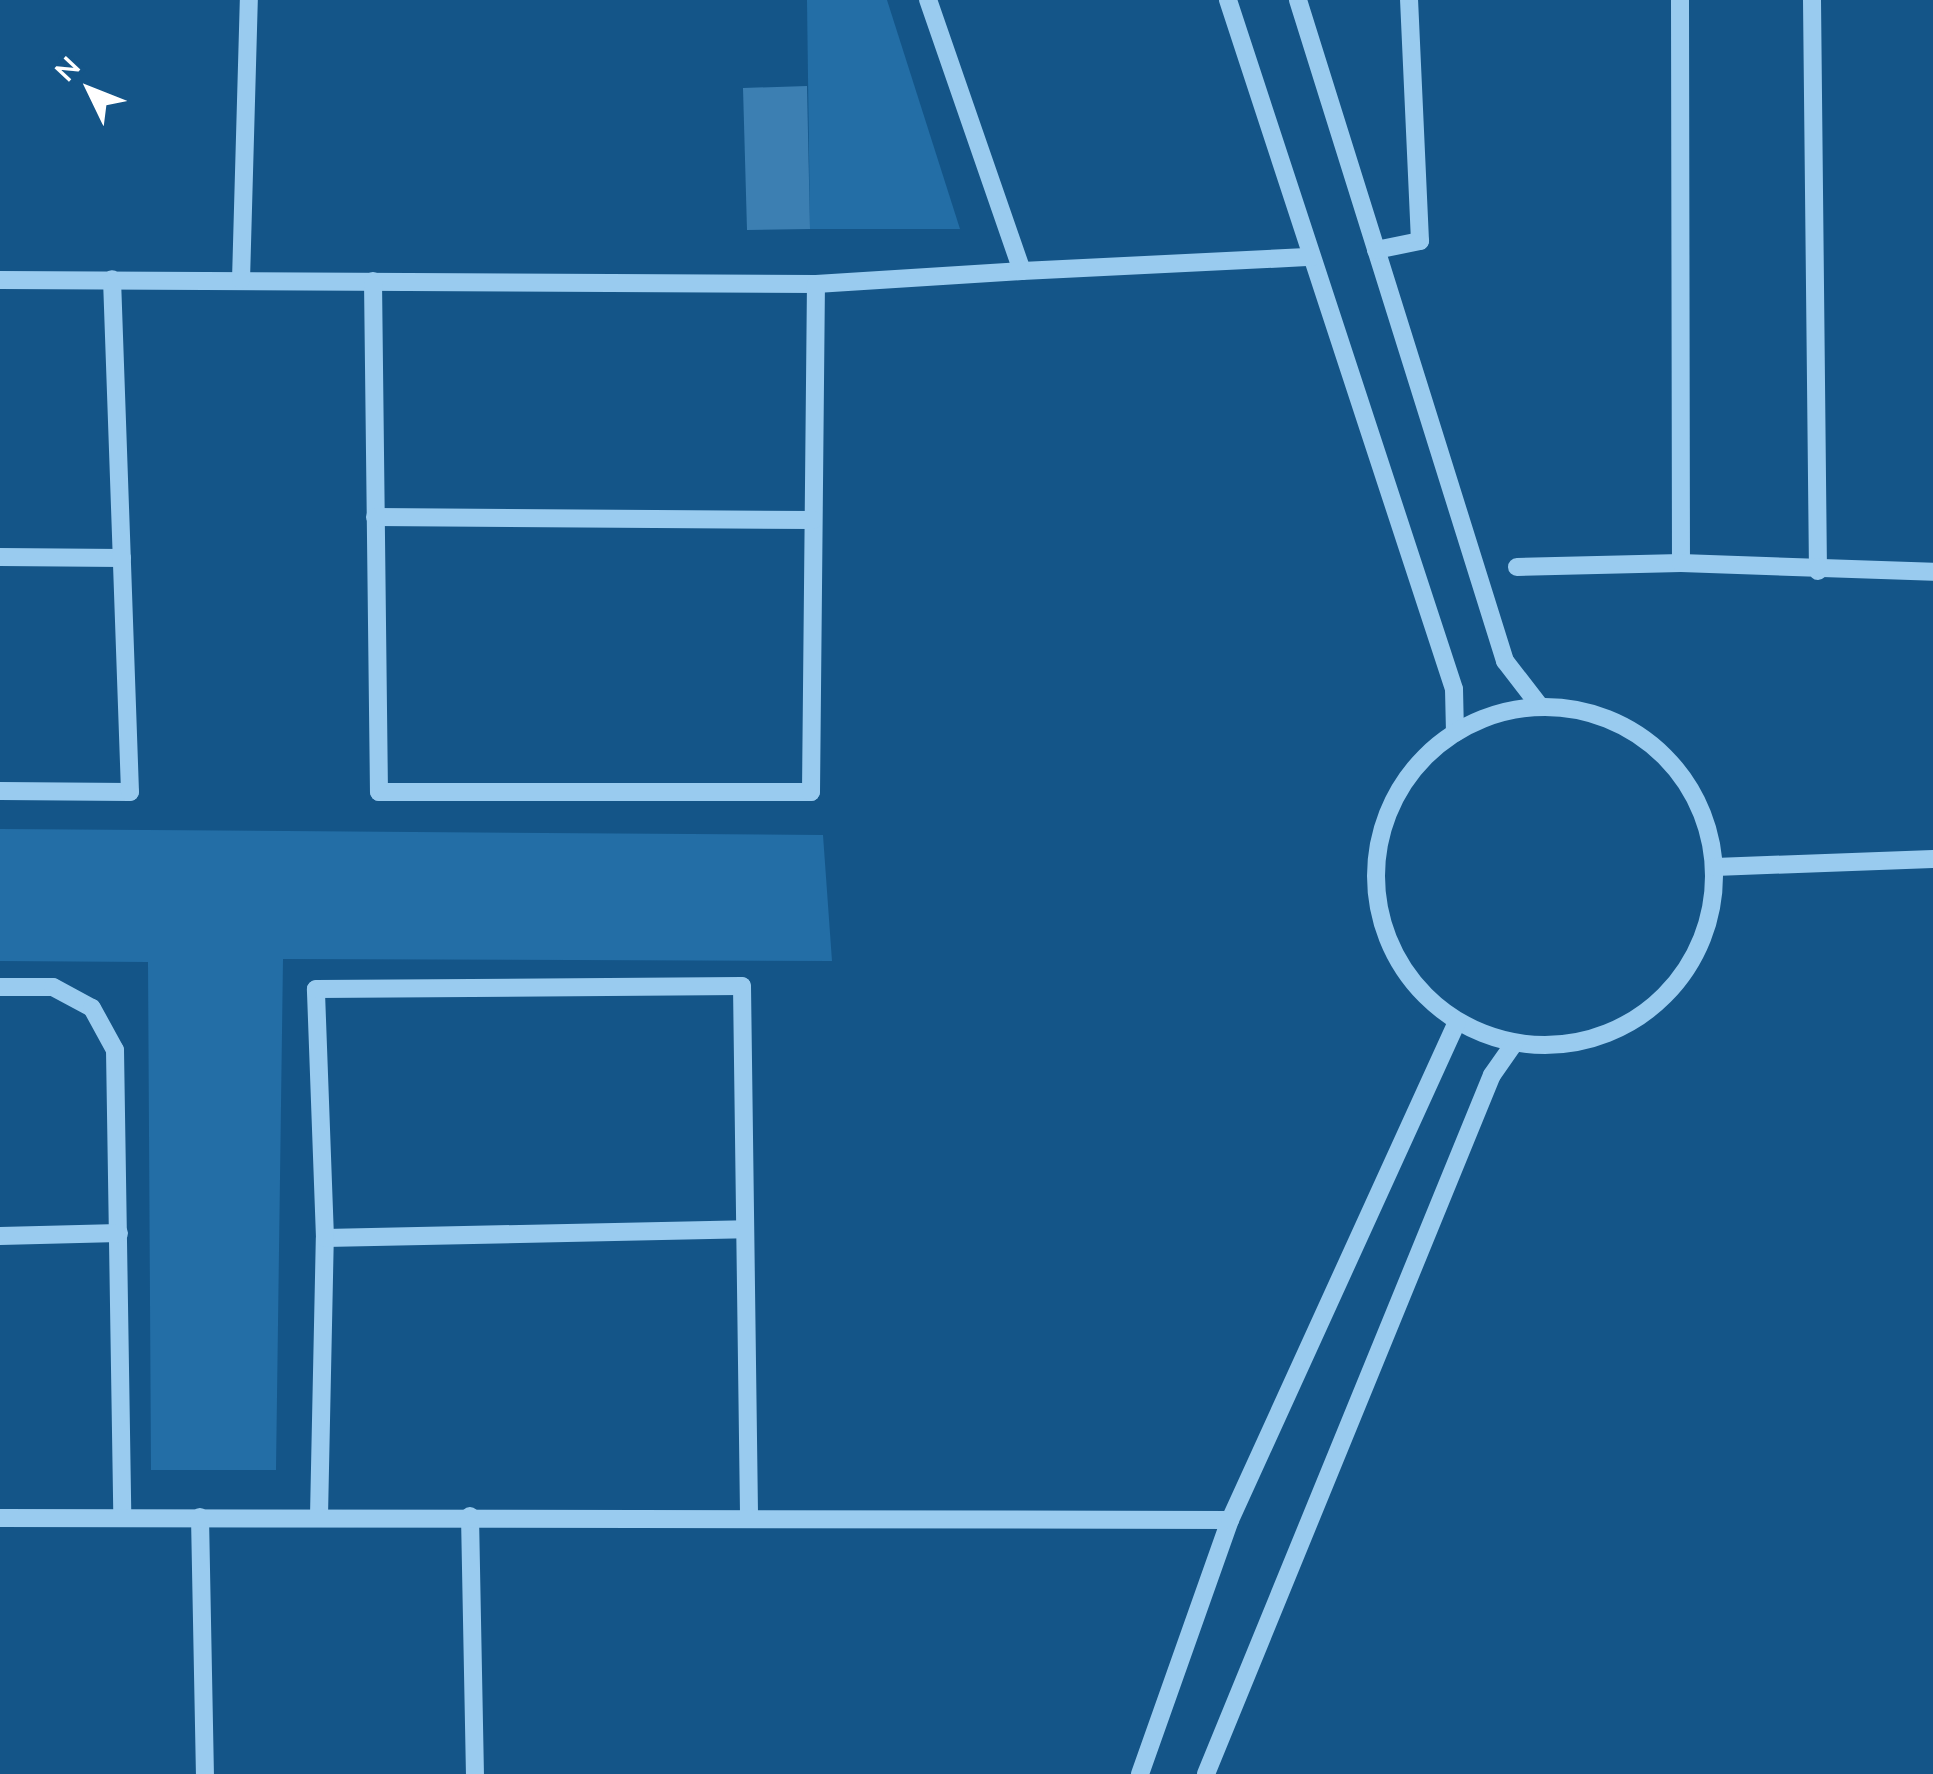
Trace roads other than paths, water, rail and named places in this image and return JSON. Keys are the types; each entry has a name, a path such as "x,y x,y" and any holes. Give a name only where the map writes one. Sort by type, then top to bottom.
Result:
{"street":[{"path":"240,280 249,0"},
{"path":"928,0 1022,272"},
{"path":"1228,0 1454,690 1455,733"},
{"path":"1298,0 1506,660 1539,705"},
{"path":"1376,250 1420,241 1410,0"},
{"path":"1680,0 1681,563"},
{"path":"1812,0 1818,570"},
{"path":"0,280 816,284 1312,257"},
{"path":"0,792 130,792 112,279"},
{"path":"372,281 379,792 811,792 816,284"},
{"path":"375,517 813,520"},
{"path":"0,557 122,558"},
{"path":"1517,567 1681,563 1933,572"},
{"path":"1539,705 1592,711 1640,733 1666,757 1705,815 1716,867 1712,912 1696,954 1671,990 1636,1018 1596,1038 1514,1044 1457,1022 1415,987 1386,940 1375,887 1380,832 1402,782 1455,733 1487,715 1539,705"},
{"path":"1716,867 1933,859"},
{"path":"318,1516 324,1238 316,989 742,986 748,1514"},
{"path":"0,987 53,987 92,1008 115,1050 122,1517"},
{"path":"1140,1774 1230,1520 1457,1022"},
{"path":"1206,1774 1492,1076 1514,1044"},
{"path":"324,1238 746,1229"},
{"path":"0,1236 120,1233"},
{"path":"0,1518 748,1514 1230,1520"},
{"path":"470,1516 474,1774"},
{"path":"200,1517 206,1774"}]}
